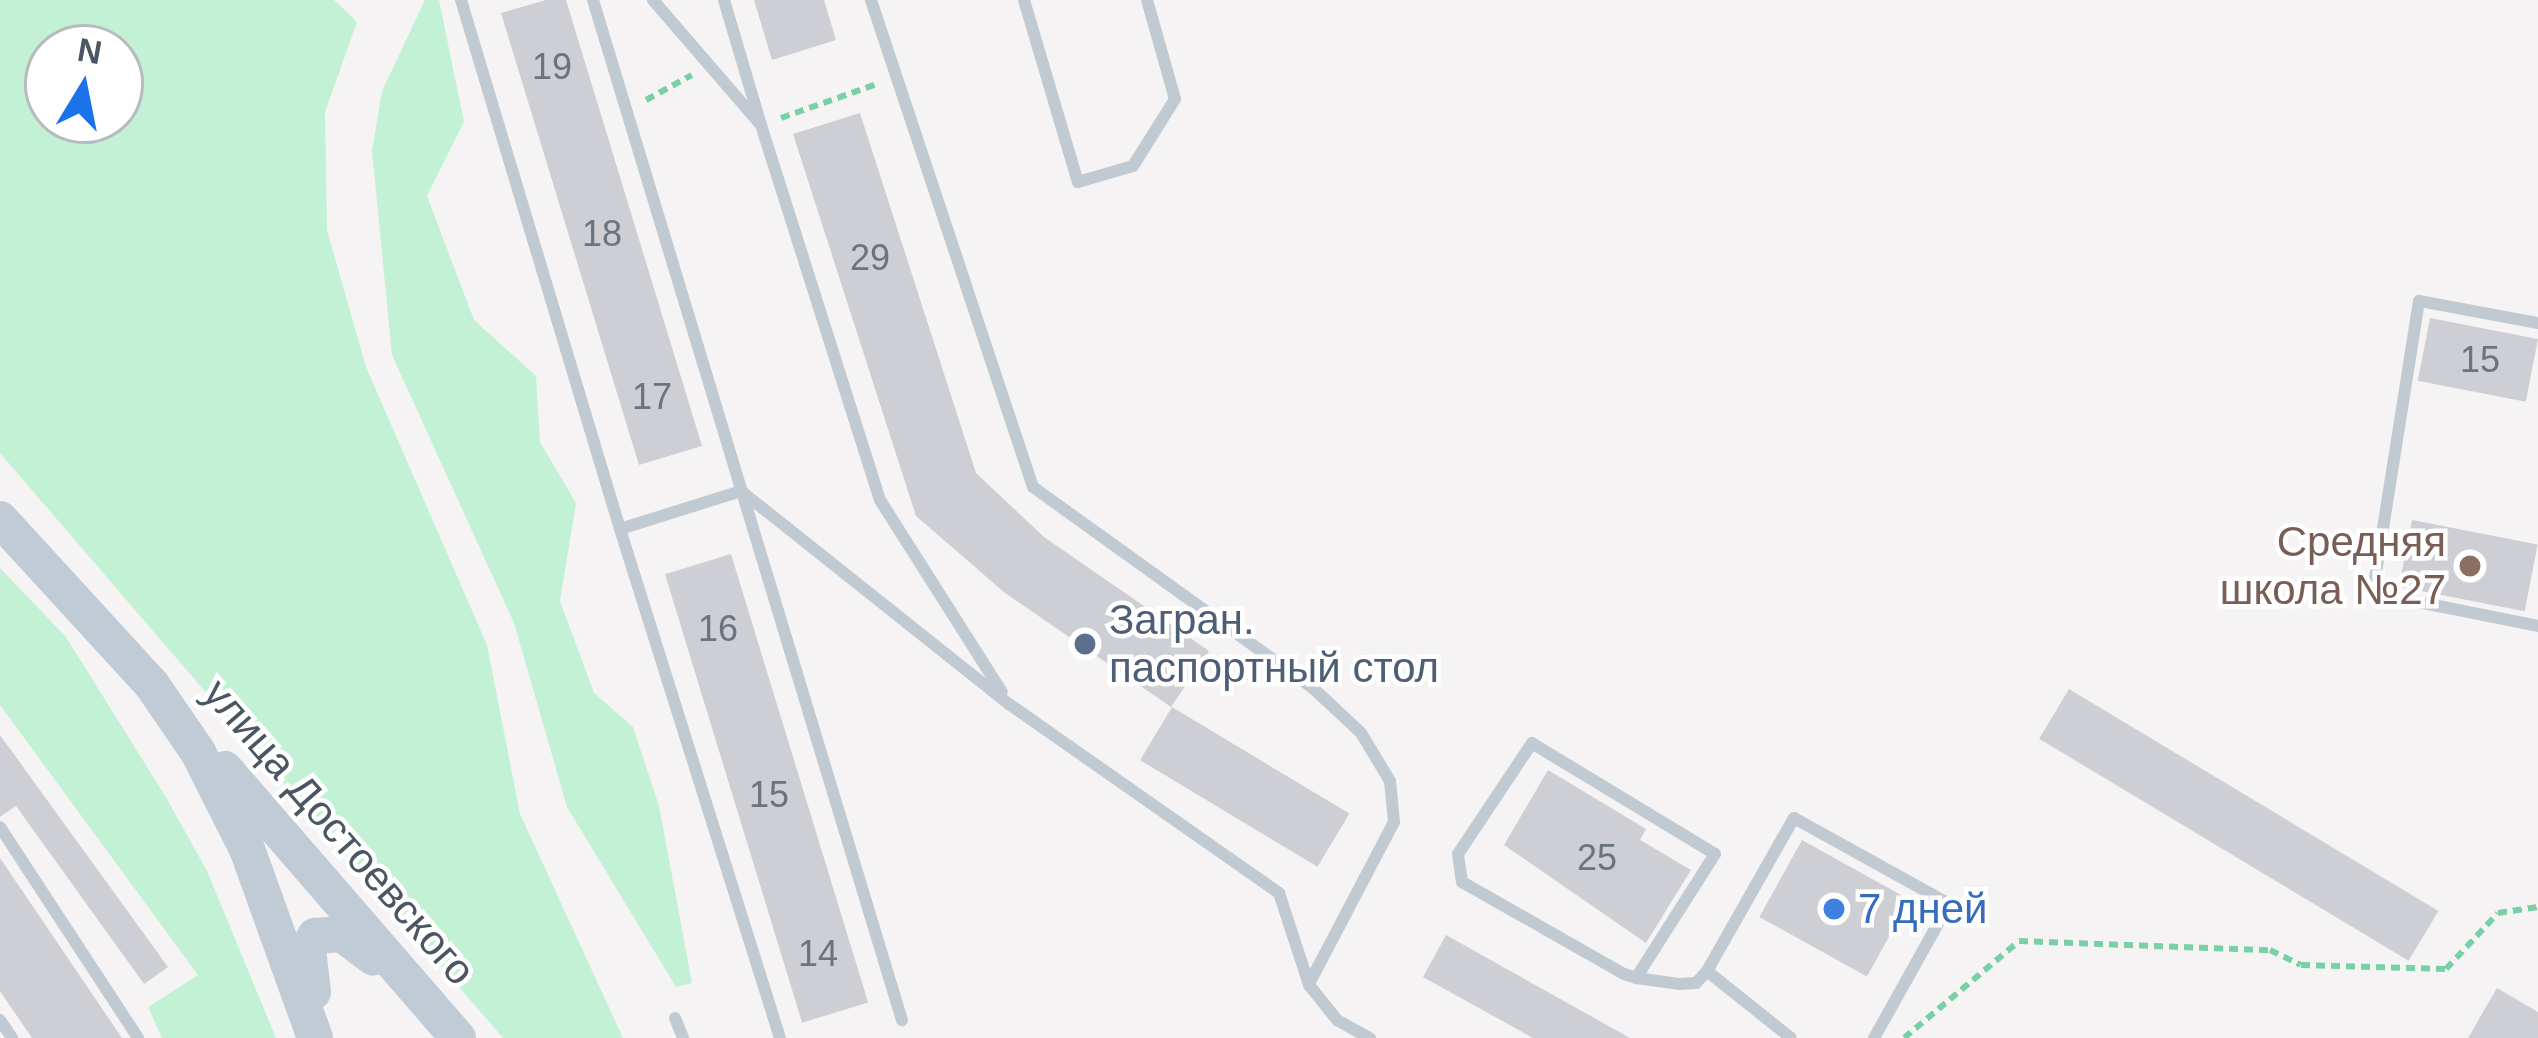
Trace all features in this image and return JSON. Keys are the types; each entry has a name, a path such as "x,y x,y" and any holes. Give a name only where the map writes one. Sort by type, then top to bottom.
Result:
{"main road":[{"path":"0,519 152,685 226,802 319,1038"},
{"name":"улица Достоевского","path":"152,685 447,1024"},
{"path":"319,1038 308,950 331,931 447,1024"}],"lane":[{"path":"461,0 620,530 780,1038"},
{"path":"593,0 902,1020"},
{"path":"653,0 761,125"},
{"path":"724,0 880,500 1009,704"},
{"path":"871,0 1034,487 1313,689 1360,733 1390,781 1394,822 1309,985"},
{"path":"1024,0 1078,182 1133,166 1175,99 1148,0"},
{"path":"2538,323 2419,301 2374,593 2538,626"},
{"path":"620,530 742,491"},
{"path":"742,491 1009,704 1279,893 1309,985 1337,1020 1370,1038"},
{"path":"1636,977 1715,854 1532,743 1458,854 1462,882 1636,977 1696,983 1794,818 1949,904 1874,1038"},
{"path":"0,827 138,1038"},
{"path":"1707,971 1791,1038"},
{"path":"675,1018 683,1038"},
{"path":"0,1020 12,1038"}],"path":[{"path":"626,110 710,66"},
{"path":"761,125 896,78"},
{"path":"1904,1038 2019,941 2270,950 2301,965 2446,969 2498,913 2538,907"}],"green space":[{"path":"0,0 334,0 357,22 325,112 327,230 366,367 487,645 520,814 623,1038 503,1038 0,453"},
{"path":"425,0 439,0 464,122 427,196 474,320 536,376 540,442 576,503 560,601 594,693 633,727 659,806 692,983 676,987 567,807 514,623 392,355 372,151 382,91"},
{"path":"0,568 66,637 167,799 207,871 276,1038 162,1038 148,1007 198,975 0,705"}],"building":[{"path":"546,0 566,0 702,446 639,465 501,13"},
{"path":"754,0 824,0 836,40 772,60"},
{"path":"860,113 976,473 1044,537 1209,651 1171,707 1005,593 916,516 793,134"},
{"path":"2430,318 2538,339 2526,402 2418,381"},
{"name":"Средняя школа №27","path":"2412,520 2538,544 2525,611 2399,587"},
{"path":"731,554 868,1003 802,1023 665,574"},
{"path":"2069,689 2438,911 2409,961 2039,739"},
{"path":"1172,707 1349,814 1318,867 1140,760"},
{"path":"0,735 168,967 144,984 16,806 0,817"},
{"path":"1548,770 1646,829 1640,840 1691,870 1646,943 1504,845"},
{"name":"7 дней","path":"1802,840 1910,900 1867,977 1759,917"},
{"path":"0,858 122,1038 32,1038 0,991"},
{"path":"1446,935 1630,1038 1533,1038 1423,977"},
{"path":"2497,988 2538,1012 2538,1038 2468,1038"}],"place":[{"name":"Средняя школа №27","path":"2470,566"},
{"name":"Загран. паспортный стол","path":"1085,644"},
{"name":"7 дней","path":"1834,909"}]}
